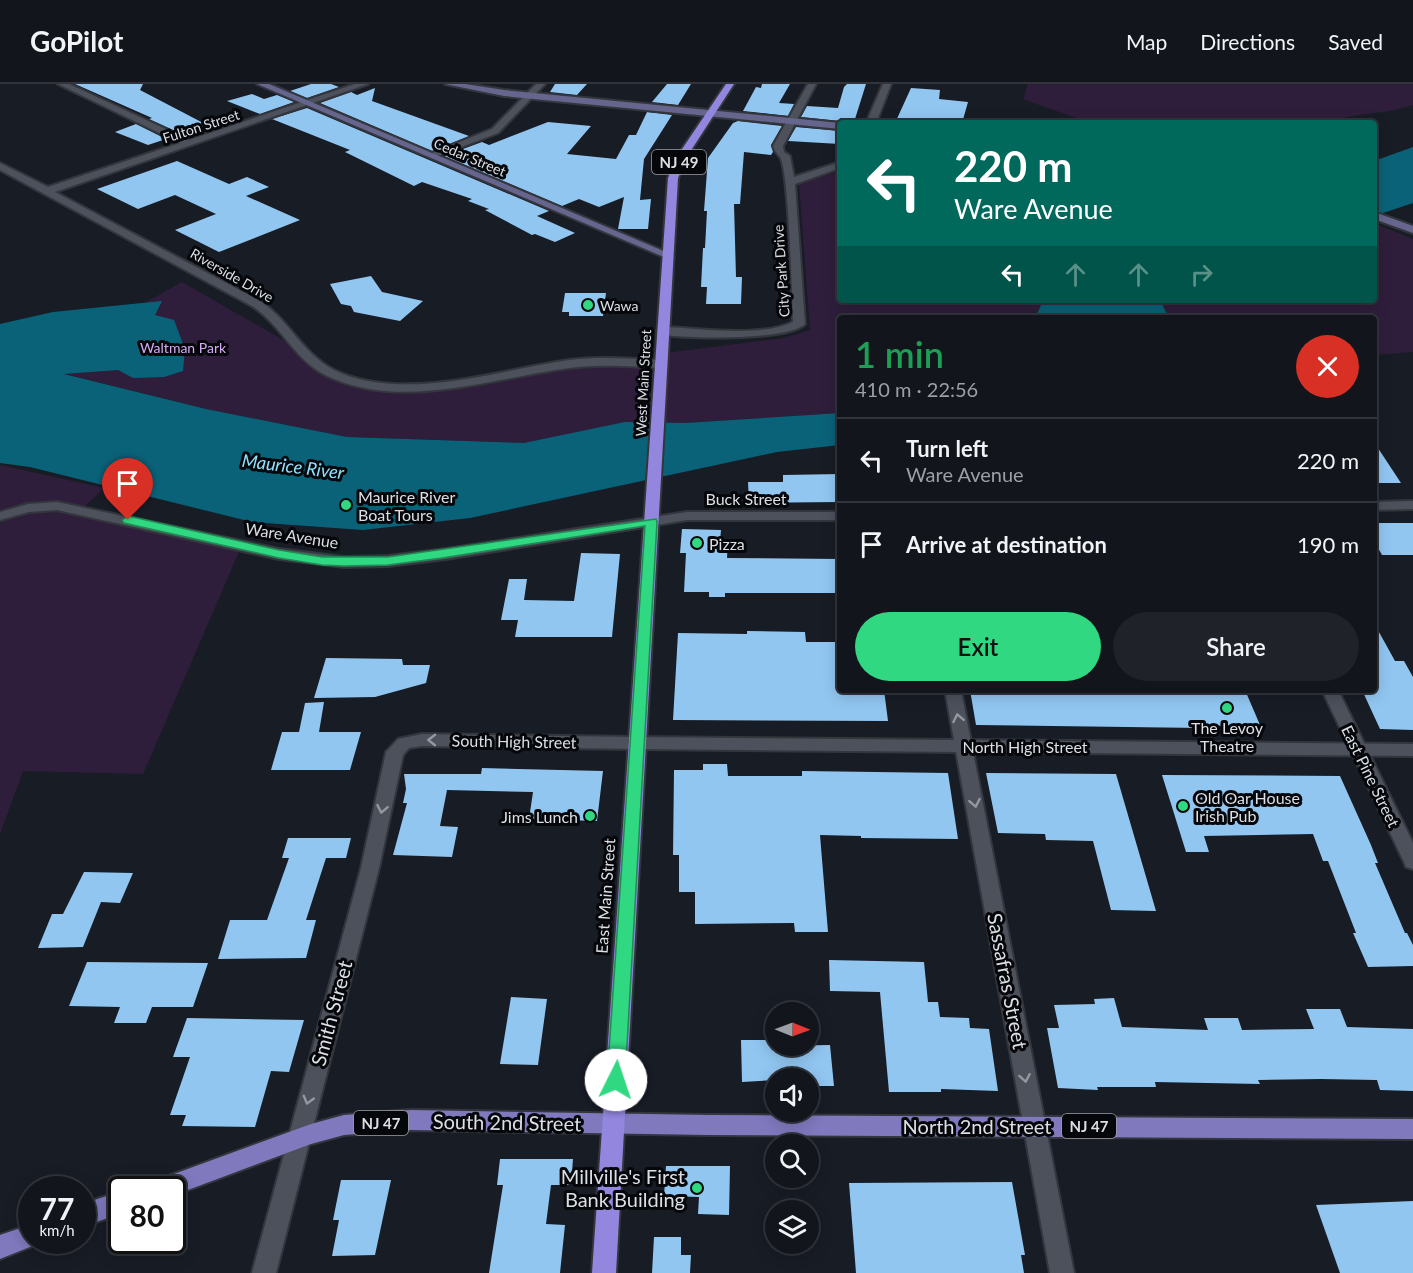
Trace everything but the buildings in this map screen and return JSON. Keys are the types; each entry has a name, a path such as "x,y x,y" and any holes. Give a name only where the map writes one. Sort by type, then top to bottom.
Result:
{"highway":[{"name":"West Main Street","path":"651,522 675,171 730,84"},
{"name":"East Main Street","path":"604,1273 651,522"}],"main road":[{"name":"Cedar Street","path":"261,84 668,255"},
{"path":"449,84 529,96 837,126"},
{"path":"1377,216 1413,230"},
{"name":"South 2nd Street","path":"186,1180 298,1139 344,1125 411,1120 614,1124"},
{"name":"North 2nd Street","path":"614,1124 1413,1129"},
{"path":"0,1247 18,1240"}],"street":[{"path":"62,84 190,144"},
{"name":"Fulton Street","path":"47,191 364,84"},
{"path":"432,155 495,131 541,84"},
{"name":"City Park Drive","path":"663,331 765,332 790,330 799,324 790,182 785,156 780,153 778,146 812,84"},
{"path":"872,120 887,84"},
{"name":"Riverside Drive","path":"0,166 264,309 306,358 332,374 351,380 403,387 446,384 585,363 661,364"},
{"path":"790,182 837,166"},
{"path":"1377,506 1413,505"},
{"name":"Ware Avenue","path":"0,516 28,508 57,506 279,554 344,562 388,561 442,554 651,522"},
{"name":"Buck Street","path":"651,522 704,516 837,516"},
{"name":"Sassafras Street","path":"954,693 1062,1273"},
{"name":"East Pine Street","path":"1331,693 1413,862"},
{"name":"South High Street","path":"395,752 404,743 422,740 637,743"},
{"name":"North High Street","path":"637,743 1413,750"},
{"name":"Smith Street","path":"264,1273 370,868 395,752"}],"green space":[{"path":"1028,84 1413,84 1413,105 1334,120 1082,120 1023,99"},
{"name":"Waltman Park","path":"837,172 837,303 1042,303 1036,315 837,315 837,413 685,423 524,443 347,437 206,409 62,373 82,338 182,282 351,379 395,390 784,338 810,330 799,184"},
{"path":"1377,224 1413,239 1413,352 1377,355 1377,315 1168,315 1162,303 1377,303"},
{"path":"0,465 104,488 81,510 241,547 143,774 23,771 0,834"}],"water":[{"path":"1413,147 1413,203 1377,215 1377,160"},
{"name":"Maurice River","path":"162,301 155,315 174,320 185,349 183,371 164,377 133,378 118,370 64,374 206,409 347,437 524,443 625,422 685,423 837,413 837,445 777,452 470,518 363,530 252,522 30,467 0,463 0,324 53,312"},
{"path":"1042,303 1162,303 1168,315 1036,315"}],"place":[{"name":"Wawa","path":"588,305"},
{"name":"Maurice River Boat Tours","path":"346,505"},
{"name":"Pizza","path":"697,543"},
{"name":"The Levoy Theatre","path":"1227,708"},
{"name":"Old Oar House Irish Pub","path":"1183,806"},
{"name":"Jims Lunch","path":"590,816"},
{"name":"Millville's First Bank Building","path":"697,1188"}],"route":[{"path":"128,520 279,554 344,562 388,561 442,554 651,522 616,1080"}]}
